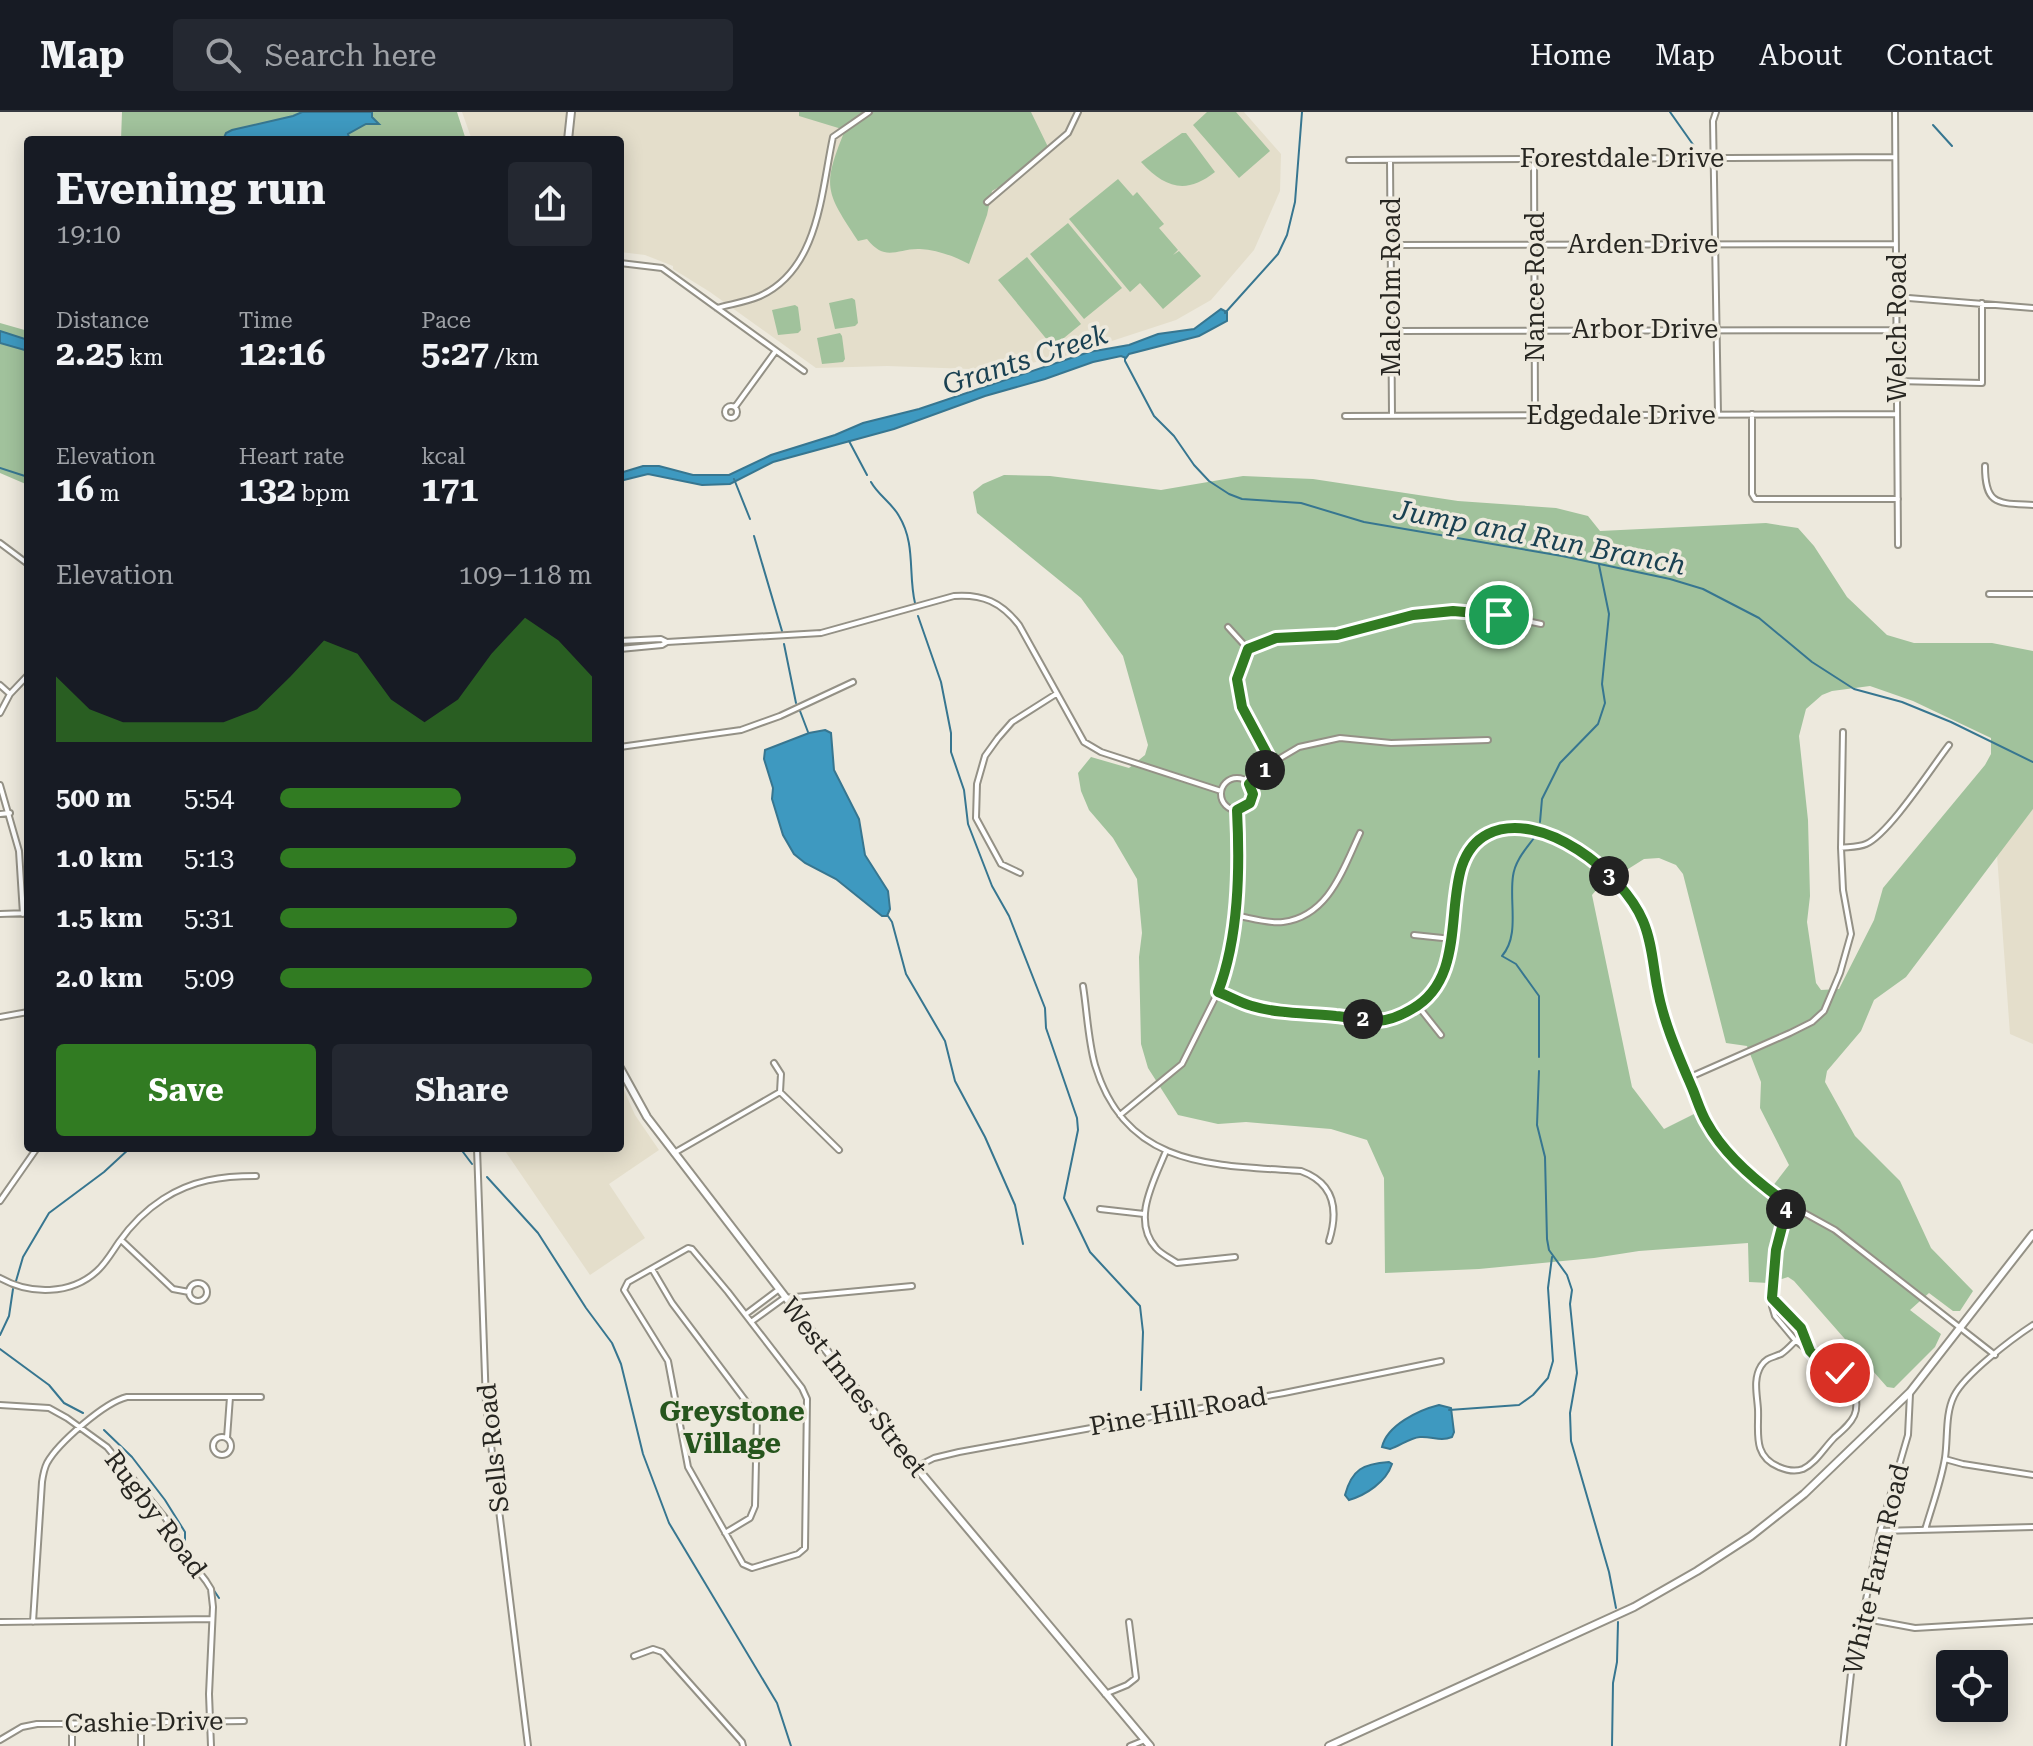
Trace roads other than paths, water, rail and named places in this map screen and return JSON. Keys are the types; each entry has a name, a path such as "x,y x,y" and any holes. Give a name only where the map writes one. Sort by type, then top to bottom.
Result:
{"main road":[{"path":"566,136 571,112"},
{"name":"West Innes Street","path":"624,1075 647,1117 916,1467 1147,1743"},
{"path":"1329,1746 1606,1620 1697,1571 1751,1536 1804,1494 1910,1392 2033,1234"}],"street":[{"path":"717,308 762,295 797,267 808,247 833,137 869,112"},
{"path":"987,202 1068,133 1078,112"},
{"path":"1716,112 1713,121 1718,414"},
{"name":"Welch Road","path":"1895,112 1898,545"},
{"name":"Forestdale Drive","path":"1349,160 1895,157"},
{"name":"Nance Road","path":"1534,158 1535,415"},
{"name":"Malcolm Road","path":"1390,160 1392,415"},
{"name":"Arden Drive","path":"1391,245 1896,244"},
{"path":"624,263 662,268 804,371"},
{"path":"1896,297 2033,308"},
{"path":"1897,381 1982,383 1982,303"},
{"name":"Arbor Drive","path":"1393,331 1897,330"},
{"path":"735,407 775,352"},
{"path":"1752,414 1752,494 1755,499 1898,499"},
{"name":"Edgedale Drive","path":"1345,416 1897,414"},
{"path":"1985,466 1985,484 1993,499 2033,505"},
{"path":"0,543 24,561"},
{"path":"1989,594 2033,594"},
{"path":"624,649 667,642 821,633 954,596 973,595 990,599 1008,610 1019,625 1079,736 1091,748 1221,791"},
{"path":"1272,763 1242,707 1237,679 1248,649 1276,638 1337,635 1413,615 1453,611 1499,615 1541,624"},
{"path":"1228,627 1248,649"},
{"path":"624,641 661,639 667,642"},
{"path":"0,713 10,694 24,679"},
{"path":"624,746 741,730 780,716 853,682"},
{"path":"0,685 10,694"},
{"path":"1020,873 1001,864 976,818 977,784 985,756 1012,722 1056,694"},
{"path":"1688,1078 1790,1033 1812,1022 1824,1011 1851,934 1843,890 1841,848 1843,732"},
{"path":"1249,784 1272,763 1299,747 1340,738 1391,743 1488,740"},
{"path":"1841,848 1864,845 1876,838 1925,780 1949,745"},
{"path":"1221,791 1231,779 1241,779 1249,784 1253,794 1250,803 1237,810"},
{"path":"0,785 10,813 24,893"},
{"path":"1221,791 1224,804 1237,810"},
{"path":"1120,1115 1182,1064 1218,992 1231,946 1239,857 1237,810"},
{"path":"0,814 10,813"},
{"path":"1218,992 1252,1006 1377,1021 1402,1015 1418,1006 1440,984 1452,939 1461,866 1477,841 1502,828 1545,832 1568,844 1625,890 1644,921 1659,996 1707,1124 1760,1185 1835,1230 1995,1355"},
{"path":"1233,915 1282,922 1313,911 1333,890 1360,833"},
{"path":"0,914 24,913"},
{"path":"1414,935 1452,939"},
{"path":"1083,986 1095,1065 1120,1115 1148,1143 1189,1160 1301,1171 1318,1177 1327,1188 1333,1204 1334,1225 1329,1241"},
{"path":"1418,1006 1441,1035"},
{"path":"0,1017 24,1013"},
{"path":"774,1063 781,1074 780,1092 839,1150"},
{"path":"674,1153 780,1092"},
{"path":"1166,1151 1144,1214 1144,1227 1156,1248 1177,1263 1235,1257"},
{"path":"0,1201 34,1152"},
{"name":"Sells Road","path":"477,1152 486,1404 528,1746"},
{"path":"0,1278 35,1290 62,1289 96,1272 151,1208 186,1187 217,1178 256,1176"},
{"path":"1788,1204 1776,1250 1772,1298 1775,1316 1795,1340 1853,1386 1857,1408 1849,1426 1815,1459 1802,1469 1788,1471 1771,1464 1756,1442 1755,1382 1760,1367 1769,1357 1782,1353 1795,1340 1804,1333"},
{"path":"1100,1209 1144,1214"},
{"path":"121,1240 173,1289 189,1292"},
{"path":"688,1248 692,1249 802,1388 807,1399 805,1548 798,1554 752,1568 743,1564 688,1467 668,1361 624,1290 628,1282 652,1269 688,1248"},
{"path":"652,1269 672,1303 757,1416 755,1506 750,1518 725,1533"},
{"path":"196,1283 202,1284 207,1291 206,1297 199,1301 192,1299 189,1292 196,1283"},
{"path":"751,1322 784,1298 912,1286"},
{"path":"746,1314 778,1290"},
{"path":"1772,1298 1790,1314 1804,1333 1810,1351"},
{"path":"1925,1530 1945,1459 1950,1407 1955,1394 2012,1338 2033,1325"},
{"name":"Pine Hill Road","path":"916,1467 934,1458 959,1452 1441,1361"},
{"name":"White Farm Road","path":"1843,1746 1861,1618 1880,1531 1908,1435 1910,1392"},
{"path":"33,1622 43,1475 53,1455 109,1404 127,1397 261,1397"},
{"path":"227,1439 214,1442 216,1453 225,1455 231,1446 227,1439 230,1397"},
{"name":"Rugby Road","path":"0,1405 49,1408 115,1455 166,1519 211,1589 211,1746"},
{"path":"1945,1459 2033,1475"},
{"path":"1880,1531 2033,1527"},
{"path":"1861,1618 1915,1628 2033,1621"},
{"path":"0,1622 212,1619"},
{"path":"1105,1694 1136,1678 1129,1622"},
{"path":"634,1656 653,1649 662,1652 743,1746"},
{"name":"Cashie Drive","path":"0,1740 22,1727 37,1724 244,1721"},
{"path":"141,1722 141,1746"},
{"path":"72,1723 72,1746"},
{"path":"1130,1746 1147,1743"}],"water":[{"path":"302,112 372,112 372,117 379,124 366,124 349,136 225,136 232,130"},
{"path":"1221,309 1227,312 1227,321 1199,336 1129,354 1126,358 1121,356 1093,362 894,429 773,462 730,484 702,485 648,474 624,480 624,472 643,466 659,466 693,475 729,475 771,455 863,423 919,409 1089,352 1129,345 1158,334 1194,329"},
{"path":"0,331 24,339 24,350 0,343"},
{"path":"825,730 831,733 834,770 859,819 865,855 888,891 890,909 887,916 882,916 836,879 805,863 794,854 783,835 772,799 773,788 764,759 765,750"},
{"path":"1439,1405 1451,1408 1452,1437 1420,1437 1390,1449 1382,1447 1397,1425"},
{"path":"1392,1464 1389,1471 1380,1482 1349,1500 1345,1495 1355,1474 1365,1466"}],"waterway":[{"name":"Grants Creek","path":"1225,313 1278,254 1287,235 1295,202 1302,112"},
{"path":"1670,112 1694,146"},
{"path":"1933,125 1952,146"},
{"name":"Jump and Run Branch","path":"1125,358 1154,416 1209,481 1229,494 1242,499 1301,503 1364,522 1562,556 1703,589 1759,618 1812,662 1854,689 1902,702 2033,762"},
{"path":"849,441 867,475"},
{"path":"0,468 24,476"},
{"path":"734,479 750,519"},
{"path":"871,482 896,511 908,537 915,603"},
{"path":"754,536 782,631"},
{"path":"1540,822 1542,799 1560,763 1598,724 1605,703 1602,684 1609,614 1599,565"},
{"path":"918,616 941,682 951,733 951,752 964,790 968,824 1045,1008 1046,1028 1077,1118 1078,1130 1064,1198 1090,1252 1140,1306 1143,1332 1141,1390"},
{"path":"784,644 796,703"},
{"path":"800,711 808,732"},
{"path":"1534,838 1514,871 1511,938 1502,956 1516,964 1539,996 1539,1057"},
{"path":"888,916 906,974 945,1041 955,1081 985,1137 1015,1205 1023,1244"},
{"path":"1539,1071 1537,1125 1545,1157 1547,1239 1549,1250 1567,1275 1572,1290 1570,1304 1577,1373 1570,1413 1571,1441 1609,1572 1616,1608"},
{"path":"16,1281 23,1257 49,1213 126,1152"},
{"path":"463,1152 472,1164"},
{"path":"487,1177 538,1233 612,1343 621,1364 643,1454 669,1523 777,1703 791,1746"},
{"path":"1449,1410 1519,1405 1548,1378 1553,1361 1548,1288 1552,1257"},
{"path":"0,1335 9,1316 13,1289"},
{"path":"0,1349 49,1385 64,1403 83,1413"},
{"path":"104,1430 132,1457 165,1500 185,1532 185,1549 203,1573"},
{"path":"213,1589 219,1598"},
{"path":"1612,1746 1618,1622"}],"district":[{"name":"Greystone Village","path":"732,1427"}]}
